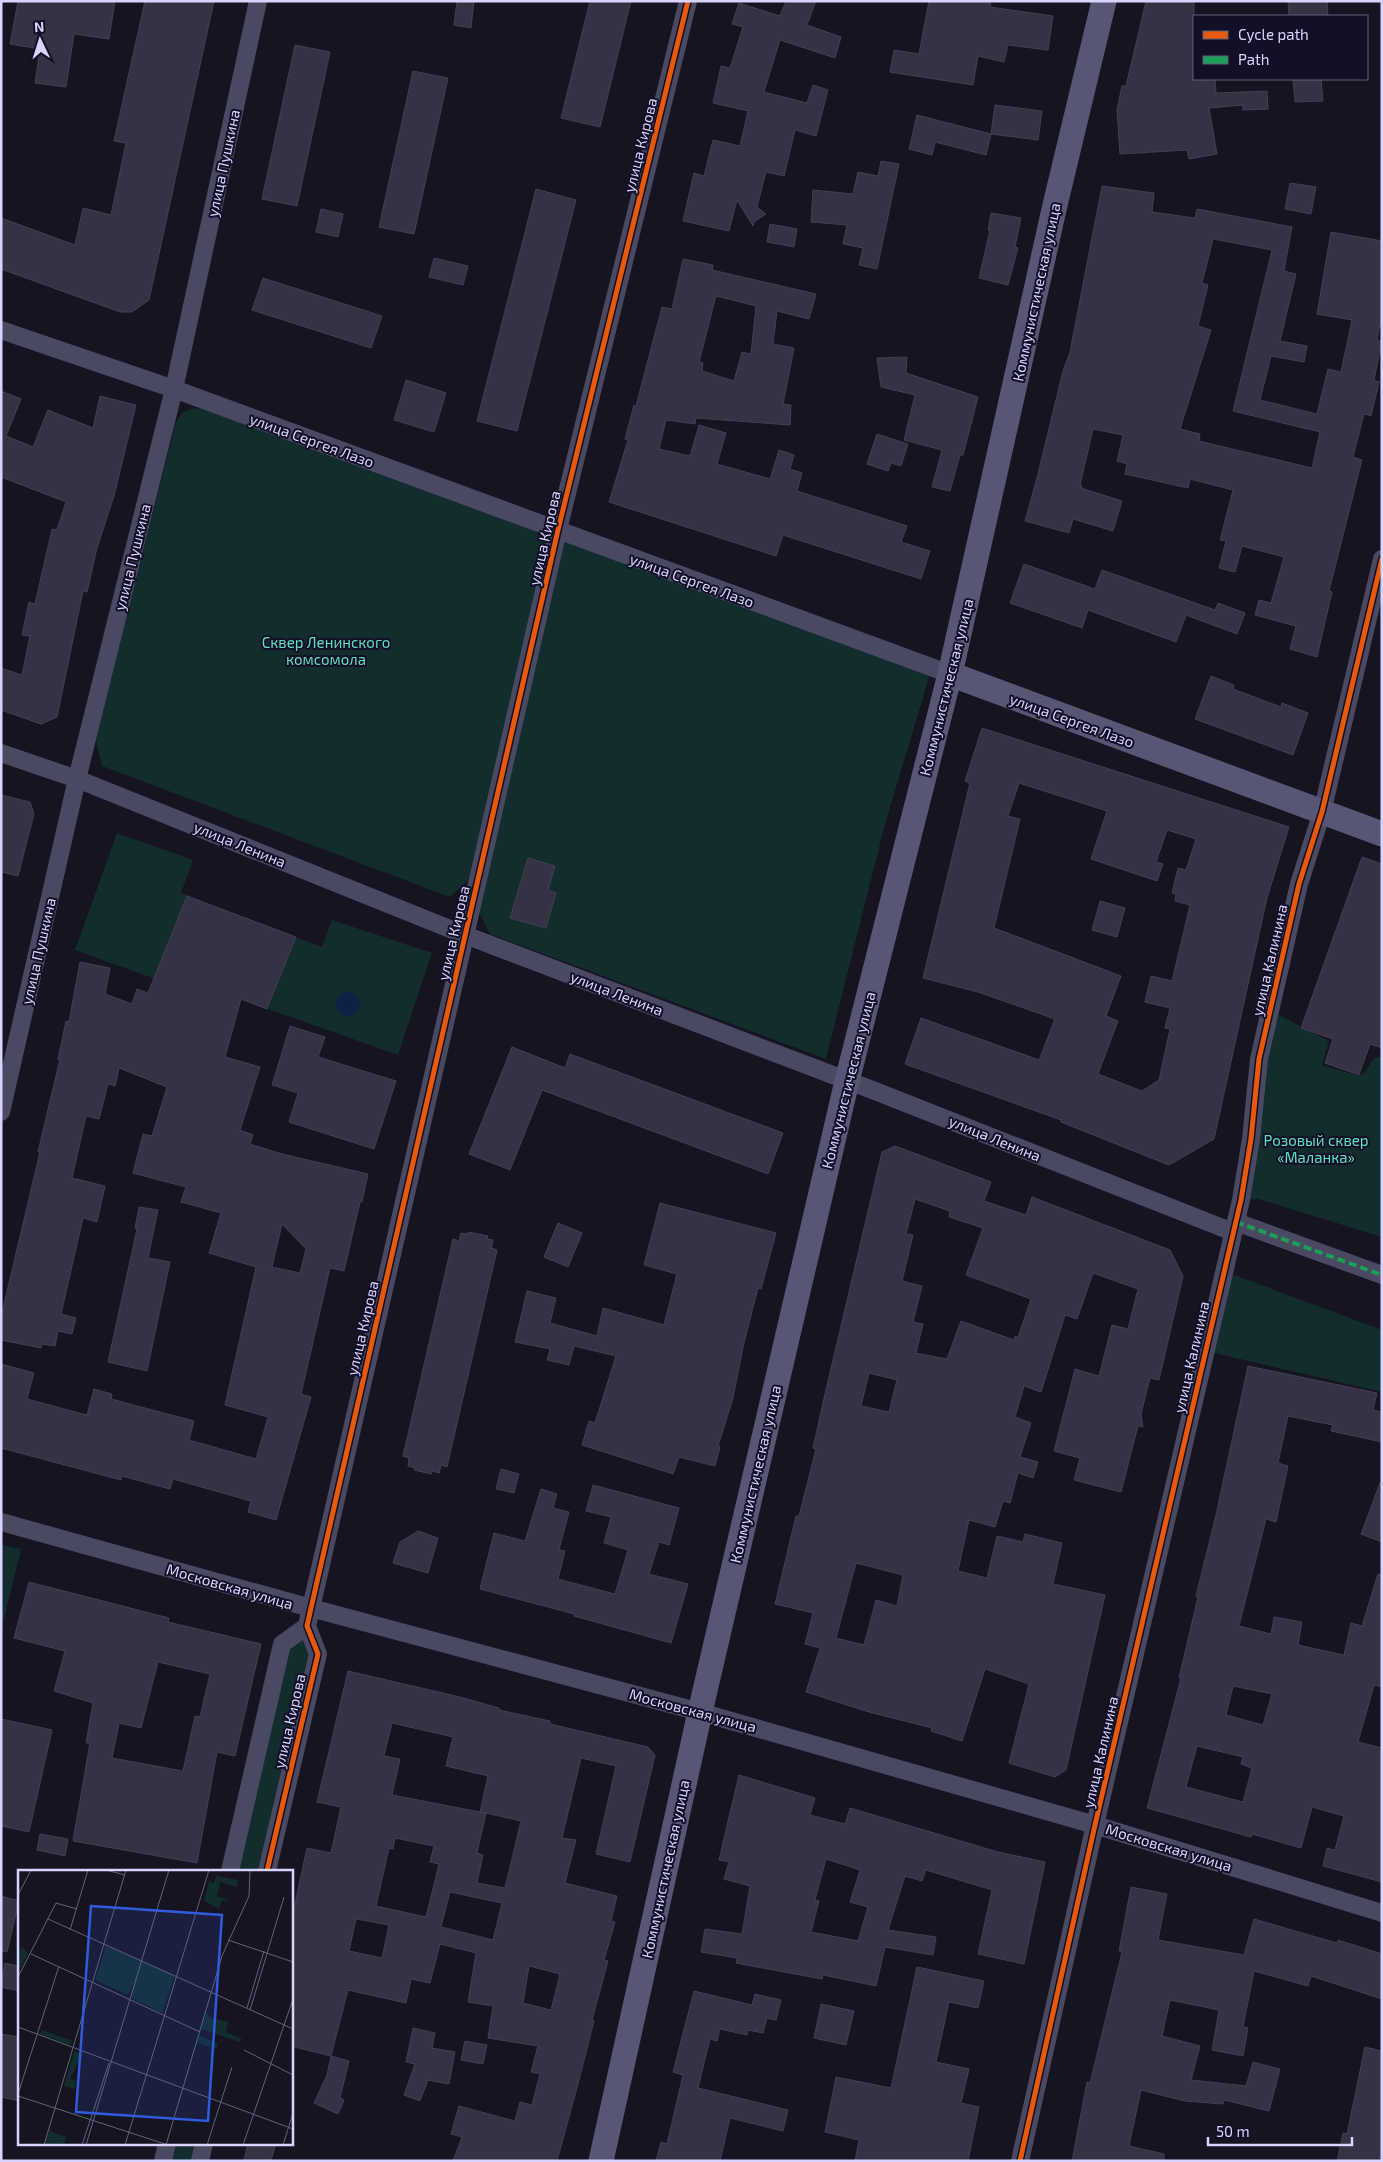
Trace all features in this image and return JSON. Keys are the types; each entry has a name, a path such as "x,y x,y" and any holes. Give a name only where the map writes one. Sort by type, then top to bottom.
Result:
{"main road":[{"name":"Коммунистическая улица","path":"601,2161 700,1712 847,1080 950,674 1055,206 1104,1"},
{"name":"улица Сергея Лазо","path":"950,674 1382,834"}],"street":[{"name":"улица Пушкина","path":"1,1112 77,779 174,389 258,1"},
{"name":"улица Кирова","path":"268,1870 318,1654 307,1626 310,1608 558,530 688,1"},
{"name":"улица Сергея Лазо","path":"1,330 174,389 950,674"},
{"name":"улица Калинина","path":"1020,2161 1234,1227 1251,1139 1259,1059 1299,884 1322,812 1382,559"},
{"name":"улица Ленина","path":"1,753 77,779 465,935 1234,1227 1382,1275"},
{"name":"Московская улица","path":"1,1522 310,1608 700,1712 1096,1825 1382,1913"},
{"name":"улица Кирова","path":"230,1870 282,1644 307,1626"},
{"path":"163,2161 167,2144"},
{"path":"200,2161 204,2144"}],"green space":[{"name":"Сквер Ленинского комсомола","path":"195,408 213,410 528,525 545,541 544,563 468,881 450,897 102,766 96,742 101,718 176,422 183,412"},
{"path":"558,530 932,668 885,824 826,1059 490,934 473,900"},
{"path":"117,833 193,860 181,893 187,895 155,979 75,950"},
{"path":"332,920 432,953 398,1055 268,1009 296,937 322,947"},
{"name":"Розовый сквер «Маланка»","path":"1271,1011 1329,1041 1322,1065 1359,1076 1364,1073 1374,1058 1382,1056 1382,1237 1259,1199 1241,1200"},
{"path":"1224,1271 1382,1330 1382,1392 1206,1351"},
{"path":"1,1545 21,1549 1,1631"},
{"path":"307,1626 318,1654 267,1870 230,1870 282,1644"},
{"path":"167,2144 204,2144 200,2161 163,2161"}],"water":[{"path":"348,992 357,995 360,1004 357,1013 348,1016 339,1013 336,1004 339,995"}],"building":[{"path":"18,1 115,1 109,39 74,34 66,87 35,83 40,49 10,44"},
{"path":"145,1 214,1 149,300 132,312 120,312 1,269 1,218 75,245 83,208 111,215 126,143 114,141"},
{"path":"457,1 474,1 471,28 454,25"},
{"path":"590,1 631,1 600,127 561,118"},
{"path":"786,1 816,1 807,25 841,37 835,58 780,40 764,92 807,103 813,85 828,90 816,136 795,130 784,176 766,172 757,207 766,214 754,222 753,226 737,200 729,231 683,221 694,173 704,176 713,140 740,146 748,111 713,103 721,66 730,68 743,27 732,24 739,3 780,16"},
{"path":"929,1 991,1 990,7 1053,16 1048,50 1008,45 1004,62 978,56 973,85 890,72 894,50 919,54"},
{"path":"1146,1 1194,1 1193,80 1215,80 1216,93 1267,91 1268,109 1243,110 1243,105 1209,108 1217,154 1189,159 1187,150 1120,154 1117,110 1122,86 1126,86"},
{"path":"1288,1 1327,1 1328,15 1289,15"},
{"path":"295,45 330,52 297,206 262,199"},
{"path":"413,71 448,78 414,234 379,227"},
{"path":"1293,80 1321,80 1323,101 1295,102"},
{"path":"995,105 1042,111 1038,140 991,134"},
{"path":"917,115 991,134 986,155 935,142 932,155 909,149"},
{"path":"881,161 899,164 877,269 859,265 863,248 843,244 847,225 811,222 813,190 853,194 858,172 878,176"},
{"path":"1290,183 1316,187 1311,214 1285,209"},
{"path":"1102,186 1154,193 1152,212 1195,218 1197,209 1292,227 1284,271 1296,274 1280,341 1307,346 1304,362 1271,356 1260,400 1317,414 1328,369 1341,372 1352,320 1317,314 1331,232 1382,241 1382,313 1377,340 1382,341 1374,380 1379,382 1371,416 1364,414 1353,457 1362,460 1329,591 1332,592 1317,657 1290,649 1296,626 1255,615 1259,600 1271,603 1284,557 1242,546 1235,572 1219,568 1226,541 1220,540 1233,490 1190,479 1188,488 1125,474 1127,464 1117,461 1123,435 1093,429 1080,485 1082,486 1081,488 1122,501 1113,531 1073,519 1069,533 1025,521 1063,371 1070,352","holes":["1213,239 1272,250 1233,411 1320,432 1312,468 1199,441 1200,434 1180,429 1211,330 1198,326 1208,285 1202,283"]},
{"path":"536,189 576,200 517,431 477,421"},
{"path":"321,209 343,214 338,237 316,232"},
{"path":"991,213 1021,218 1015,247 1018,248 1008,285 979,278 990,230 988,230"},
{"path":"770,224 797,229 794,247 767,242"},
{"path":"434,258 468,266 463,285 429,277"},
{"path":"683,259 713,265 712,270 816,294 809,319 777,311 773,344 794,348 783,404 791,405 790,425 696,418 695,424 666,420 659,449 690,456 699,425 726,433 717,464 770,479 779,450 794,455 790,469 802,473 797,491 907,526 901,542 930,551 921,579 783,535 776,556 609,502 628,440 625,439 634,405 636,406 662,307 672,309","holes":["716,296 756,306 751,354 742,352 734,381 702,371 703,363 699,362"]},
{"path":"263,278 382,316 371,348 252,310"},
{"path":"907,357 906,373 978,397 963,455 960,455 950,491 932,487 942,450 904,440 915,395 881,387 877,358"},
{"path":"406,380 446,393 434,432 394,420"},
{"path":"1,391 21,399 6,436 33,447 48,410 93,428 100,396 136,405 114,496 97,548 87,592 83,591 57,717 41,724 1,710 1,668 22,675 30,636 22,635 29,602 35,604 52,529 57,530 66,502 1,477"},
{"path":"877,434 908,444 901,466 891,463 888,471 867,464"},
{"path":"1024,564 1095,589 1102,570 1215,610 1218,603 1245,613 1237,634 1186,615 1176,642 1088,610 1082,628 1010,603"},
{"path":"1211,676 1234,685 1233,689 1281,707 1282,703 1308,713 1293,755 1195,719"},
{"path":"982,728 1289,827 1267,898 1214,1139 1169,1165 1061,1122 1061,1120 905,1064 921,1018 1039,1060 1055,1019 978,992 923,978 970,783 965,781","holes":["1019,783 1107,811 1091,859 1157,881 1163,864 1156,862 1167,830 1196,839 1186,870 1178,868 1172,893 1176,894 1175,901 1190,905 1172,981 1151,976 1145,1002 1170,1008 1165,1028 1170,1029 1159,1080 1142,1091 1098,1074 1118,1021 1106,1016 1121,976 994,928 1020,819 1008,816"]},
{"path":"1,795 30,802 34,814 18,876 1,872"},
{"path":"1362,857 1382,864 1382,1048 1370,1044 1359,1075 1325,1063 1333,1039 1301,1028"},
{"path":"528,858 555,866 548,890 556,893 546,928 510,918"},
{"path":"187,896 296,937 267,1009 241,999 225,1057 260,1067 240,1130 253,1135 250,1144 282,1154 368,1174 344,1271 330,1268 301,1394 311,1397 276,1520 248,1512 251,1501 173,1479 170,1489 122,1476 121,1480 1,1448 1,1364 34,1373 27,1399 87,1415 94,1389 112,1394 111,1399 194,1421 189,1440 256,1459 268,1417 225,1405 256,1267 209,1253 221,1213 181,1202 186,1187 133,1173 143,1134 152,1136 167,1087 119,1068 115,1086 108,1084 99,1119 86,1116 72,1178 105,1186 97,1222 83,1218 61,1314 76,1318 72,1334 58,1331 55,1346 42,1344 41,1348 1,1340 1,1317 40,1152 38,1152 60,1059 58,1059 66,1021 69,1022 80,962 110,968 105,994 132,1004 137,989 148,993","holes":["282,1224 306,1249 300,1273 272,1267"]},
{"path":"1100,901 1125,908 1117,937 1092,930"},
{"path":"290,1026 325,1037 318,1057 396,1081 374,1149 289,1122 298,1093 272,1085"},
{"path":"512,1047 565,1068 570,1054 783,1133 768,1174 542,1090 510,1170 469,1154"},
{"path":"895,1146 991,1182 984,1201 1026,1215 1032,1197 1170,1250 1183,1276 1159,1380 1150,1378 1141,1414 1143,1427 1138,1426 1121,1492 1074,1480 1080,1458 1054,1451 1075,1369 1099,1376 1112,1325 1128,1329 1138,1289 1093,1273 1077,1319 1065,1315 1041,1392 1024,1386 1015,1417 1031,1423 1020,1457 1038,1462 1033,1478 1018,1473 1010,1503 1003,1501 995,1527 969,1520 958,1571 987,1578 997,1536 1023,1542 1025,1534 1062,1543 1053,1584 1105,1595 1066,1770 1055,1777 1009,1763 1029,1684 985,1669 962,1741 931,1731 932,1728 869,1712 806,1692 820,1648 805,1644 813,1613 775,1604 796,1516 799,1516 816,1449 813,1448 825,1394 882,1152","holes":["915,1199 950,1211 949,1217 983,1228 966,1275 1031,1299 1018,1337 1015,1336 1014,1340 961,1321 947,1359 916,1353 923,1324 913,1322 922,1286 902,1281 913,1235 906,1234","869,1373 897,1380 889,1412 861,1406","856,1563 903,1575 897,1606 876,1600 864,1645 836,1638"]},
{"path":"660,1203 776,1233 761,1289 758,1288 743,1347 733,1398 718,1446 720,1447 715,1466 679,1457 673,1474 582,1445 589,1421 595,1423 616,1356 574,1346 569,1365 547,1360 550,1349 515,1342 527,1291 556,1298 550,1323 597,1336 603,1308 664,1325 677,1274 644,1265"},
{"path":"139,1207 158,1210 148,1258 170,1262 147,1371 108,1362 137,1229 135,1228"},
{"path":"558,1223 582,1233 568,1267 544,1257"},
{"path":"468,1232 488,1236 487,1239 493,1240 491,1248 497,1250 447,1467 441,1465 439,1473 432,1471 431,1474 414,1470 415,1468 408,1466 409,1458 403,1456 453,1239 459,1241 461,1233 467,1234"},
{"path":"1248,1366 1377,1393 1373,1410 1382,1412 1382,1442 1331,1431 1333,1425 1288,1416 1278,1463 1288,1466 1276,1522 1266,1519 1239,1626 1271,1634 1274,1617 1302,1622 1298,1645 1344,1655 1351,1623 1362,1626 1378,1574 1382,1575 1382,1687 1374,1685 1358,1742 1382,1748 1382,1882 1323,1866 1327,1848 1335,1850 1344,1816 1312,1807 1301,1848 1252,1834 1251,1837 1147,1808 1181,1678 1179,1678 1198,1597 1196,1596 1216,1515","holes":["1233,1686 1272,1694 1263,1725 1226,1715","1197,1746 1243,1757 1241,1764 1252,1768 1243,1802 1186,1787"]},
{"path":"501,1469 519,1474 514,1493 496,1489"},
{"path":"1380,1483 1382,1483 1382,1542 1361,1534"},
{"path":"593,1485 679,1508 669,1545 659,1542 649,1574 688,1584 671,1643 574,1616 574,1614 480,1589 494,1533 525,1541 541,1489 557,1494 553,1508 569,1512 559,1550 565,1551 558,1579 615,1594 628,1550 604,1543 611,1517 586,1511"},
{"path":"418,1531 438,1538 428,1573 393,1563 400,1542"},
{"path":"29,1582 169,1618 168,1622 261,1644 235,1756 217,1752 197,1863 73,1841 90,1743 86,1743 93,1703 54,1691 65,1651 14,1638","holes":["158,1662 210,1674 200,1717 195,1716 183,1771 112,1758 119,1723 141,1728"]},
{"path":"348,1671 460,1697 499,1708 499,1710 550,1721 550,1724 648,1747 655,1755 630,1862 596,1854 616,1766 581,1758 562,1838 576,1840 565,1883 617,1896 611,1921 615,1922 604,1960 608,1961 557,2161 453,2161 462,2137 451,2134 459,2106 515,2121 520,2102 532,2105 540,2074 531,2072 538,2046 488,2038 493,2006 468,2002 476,1953 440,1944 430,1983 411,1979 406,2003 348,1990 331,2056 292,2046 292,1917 307,1848 331,1853 341,1807 317,1802","holes":["392,1723 453,1737 446,1766 488,1776 480,1812 485,1813 392,1795 400,1759 384,1756","486,1813 521,1821 505,1888 477,1883 483,1855 477,1853","395,1838 434,1846 430,1862 439,1864 426,1917 376,1906 389,1848 393,1849","450,1892 502,1903 493,1940 441,1927","356,1919 389,1925 382,1958 349,1951","529,1966 560,1974 551,2010 523,2003"]},
{"path":"1,1719 52,1730 29,1832 1,1826"},
{"path":"739,1775 815,1798 810,1815 845,1824 850,1808 998,1852 1045,1862 1024,1964 978,1954 992,1890 926,1870 922,1881 905,1876 888,1930 936,1937 933,1955 885,1947 876,1986 823,1975 822,1979 736,1963 737,1958 701,1952 705,1929 742,1934 750,1886 724,1879 729,1862 719,1860","holes":["826,1859 860,1870 850,1902 868,1907 858,1941 811,1932 819,1901 815,1900"]},
{"path":"40,1834 68,1839 65,1856 37,1850"},
{"path":"1131,1887 1167,1894 1158,1940 1244,1955 1254,1919 1337,1943 1338,1940 1382,1954 1382,1999 1311,1976 1308,1986 1254,1971 1243,2027 1248,2028 1243,2056 1212,2050 1219,2010 1170,2000 1162,2036 1200,2046 1191,2080 1246,2086 1253,2062 1280,2069 1269,2111 1224,2100 1223,2104 1185,2101 1141,2090 1129,2146 1164,2154 1164,2161 1072,2161 1087,2082 1090,2083 1122,1952 1119,1951"},
{"path":"1,1896 18,1901 18,1905 7,1952 1,1951"},
{"path":"5,1963 18,1966 18,1991 1,1987"},
{"path":"917,1967 984,1981 978,2008 949,2002 936,2062 969,2069 961,2103 979,2107 968,2161 855,2161 859,2140 825,2132 836,2077 891,2088"},
{"path":"694,1991 752,2005 755,1994 781,2000 776,2020 767,2018 763,2033 748,2030 747,2035 720,2029 717,2041 710,2039 698,2088 788,2110 783,2131 730,2118 720,2161 656,2161 661,2142 667,2144 683,2075 673,2072"},
{"path":"821,2004 854,2011 846,2045 814,2038"},
{"path":"413,2028 435,2033 432,2048 455,2052 449,2084 428,2080 420,2101 404,2095 415,2064 406,2062"},
{"path":"1,2034 18,2037 18,2101 1,2097"},
{"path":"465,2041 487,2045 483,2064 461,2060"},
{"path":"1365,2047 1382,2051 1382,2161 1337,2161 1343,2133 1347,2134"},
{"path":"331,2056 349,2061 340,2098 344,2100 338,2114 314,2103 327,2075"},
{"path":"248,2144 276,2144 271,2161 244,2161"}],"marked path":[{"path":"1236,1222 1382,1275"}],"cycle path":[{"path":"267,1870 318,1654 307,1626 311,1608 558,530 688,1"},
{"path":"1020,2161 1095,1825 1241,1200 1251,1139 1259,1059 1299,884 1322,812 1382,559"}]}
